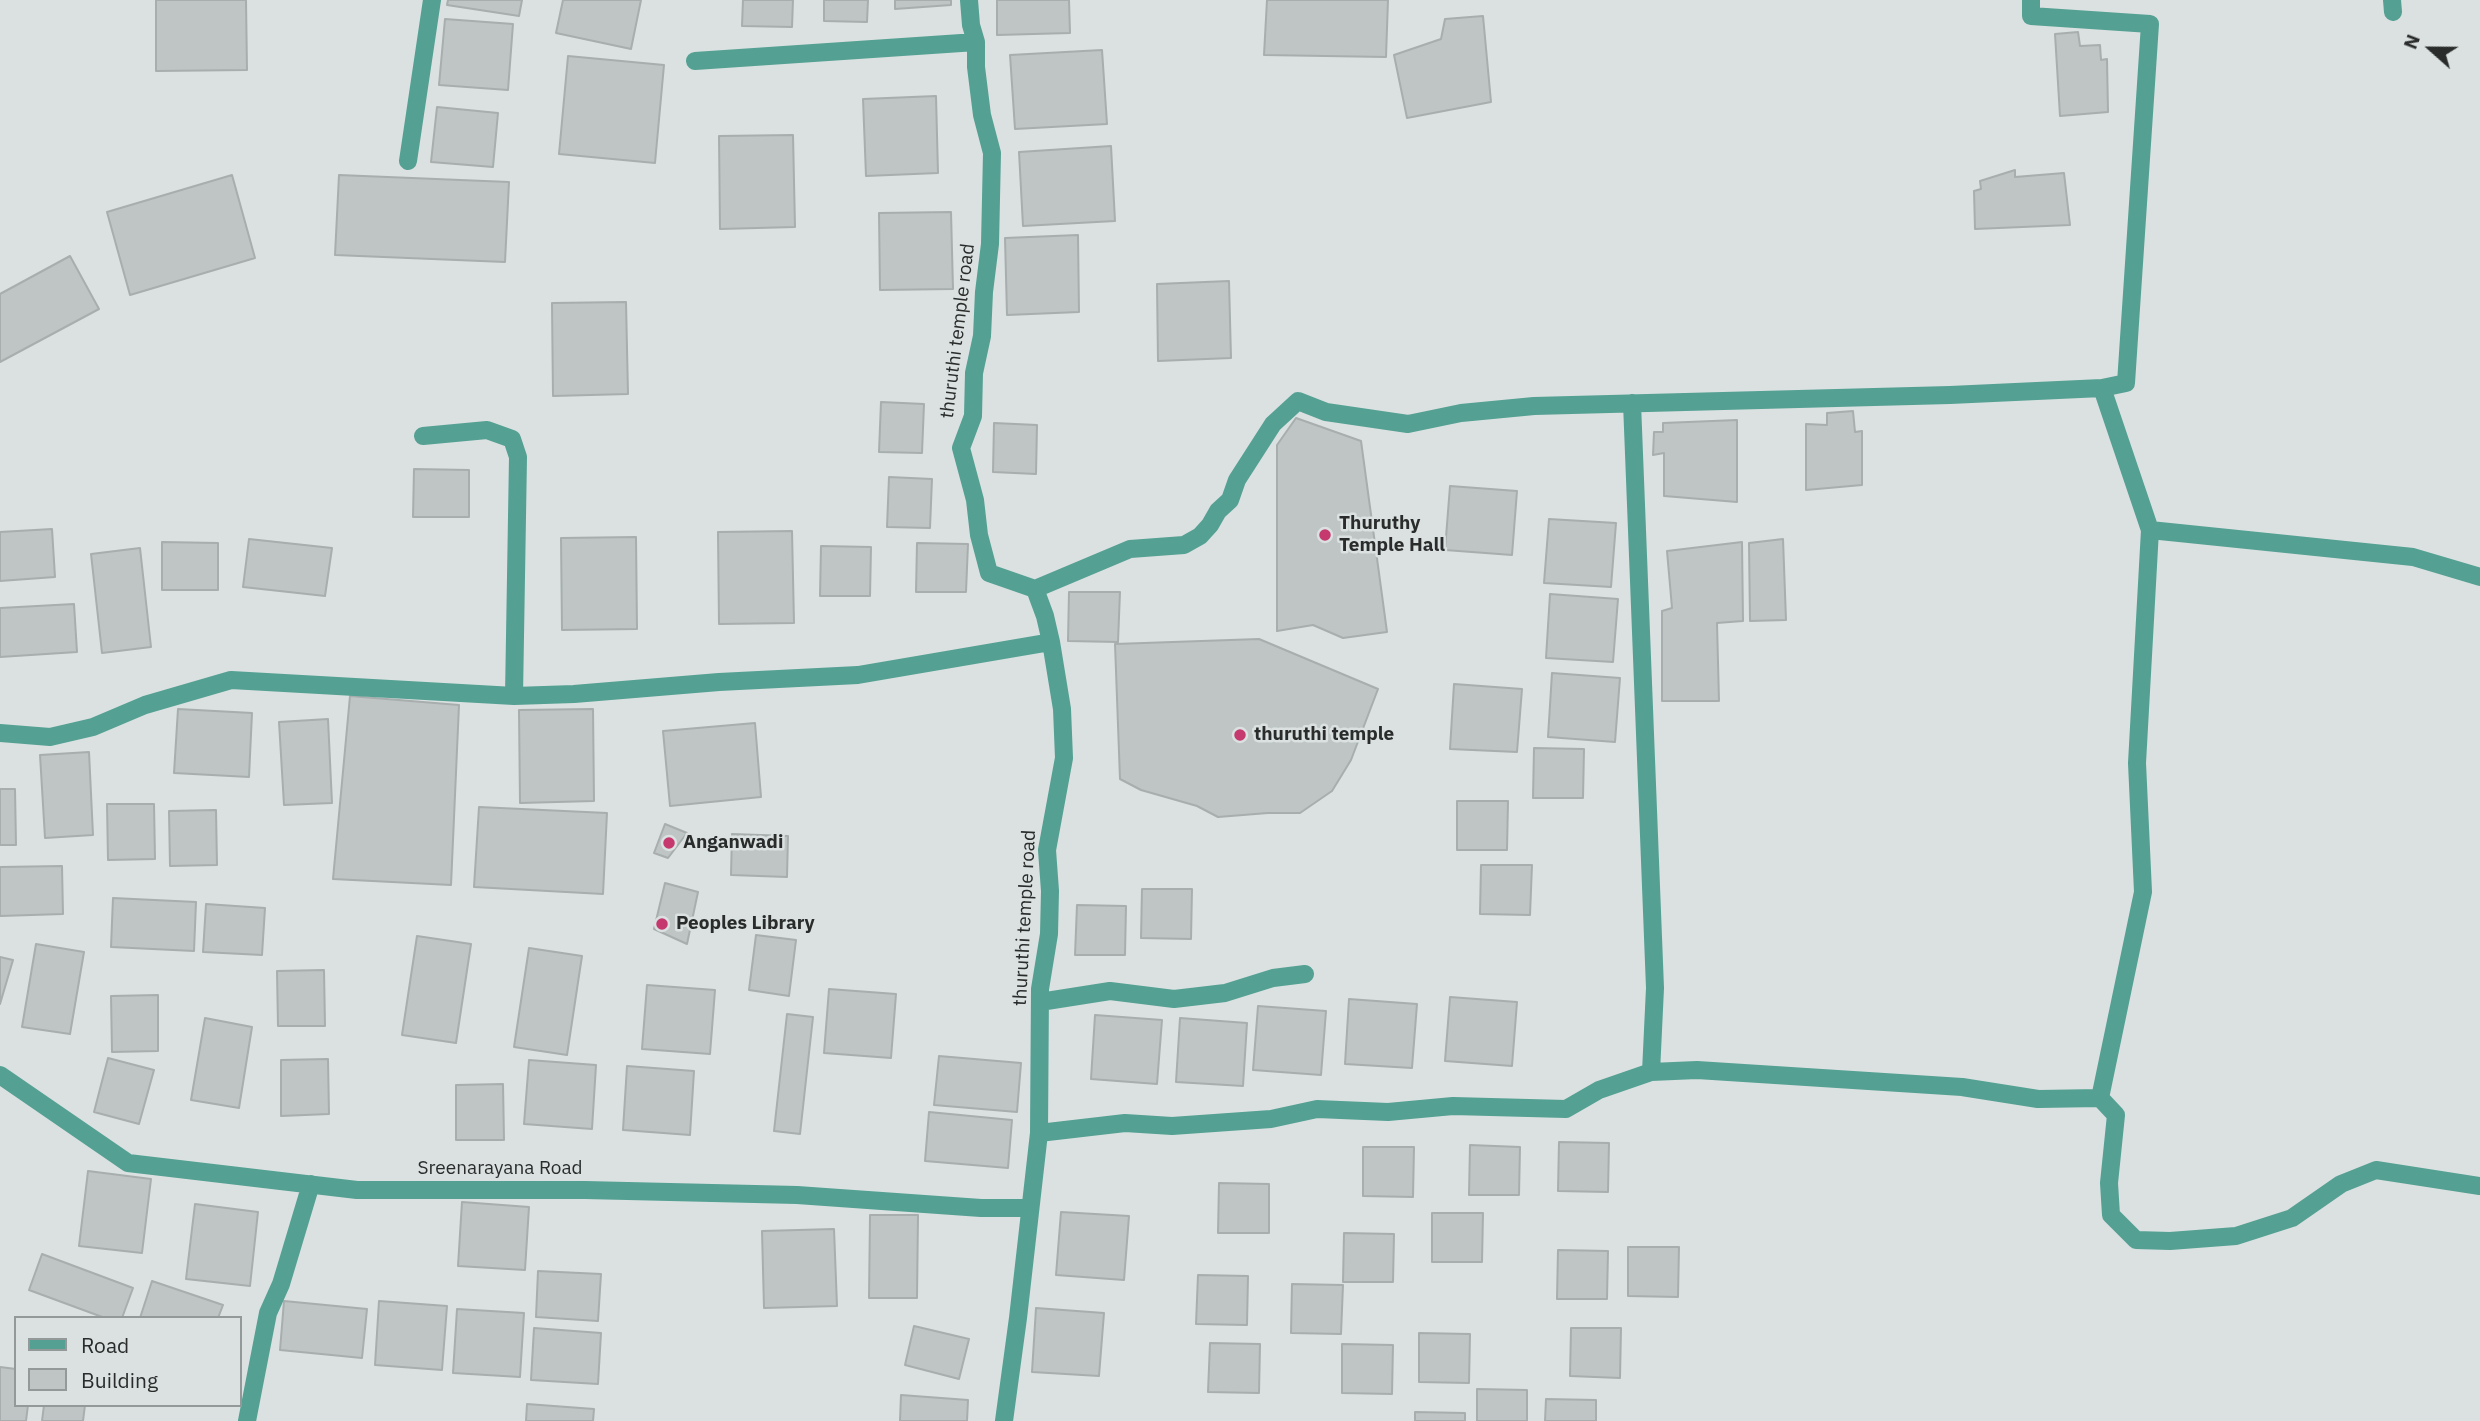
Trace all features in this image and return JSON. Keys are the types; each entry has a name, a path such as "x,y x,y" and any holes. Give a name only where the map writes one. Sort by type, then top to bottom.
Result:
{"street":[{"path":"408,161 432,0"},
{"name":"thuruthi temple road","path":"969,0 971,25 976,42 982,115 992,153 990,244 982,336 974,373 973,416 961,448 975,500 979,535 989,573 1035,589 1045,616 1062,709 1064,758 1047,850 1049,934 1040,989 1039,1133 1018,1318 1003,1421"},
{"path":"1035,589 1130,549 1184,545 1200,536 1218,511 1230,500 1248,462 1273,424 1298,401 1326,412 1408,424 1461,413 1534,406 1950,395 2102,388 2126,383 2150,24 2031,16 2031,0"},
{"path":"695,61 976,42"},
{"path":"2100,1098 2143,892 2137,764 2150,530 2102,388"},
{"path":"1632,403 1655,988 1651,1072"},
{"path":"423,436 487,429 512,439 518,457 514,696"},
{"path":"2150,530 2413,558 2480,577"},
{"path":"0,733 50,737 93,727 145,705 231,680 514,696 574,694 719,682 859,675 1051,642"},
{"path":"1040,1002 1110,991 1174,999 1225,993 1273,978 1305,974"},
{"path":"1039,1133 1125,1123 1172,1126 1271,1119 1317,1109 1388,1112 1453,1106 1566,1109 1600,1090 1651,1072 1697,1070 1962,1087 2038,1099 2100,1098 2116,1115 2109,1183 2111,1215 2136,1240 2170,1241 2236,1236 2292,1219 2341,1184 2375,1170 2480,1186"},
{"name":"Sreenarayana Road","path":"0,1075 128,1163 357,1190 585,1190 797,1195 981,1208 1029,1208"},
{"path":"247,1421 268,1313 281,1284 311,1184"}],"building":[{"path":"156,0 246,0 247,70 156,71"},
{"path":"448,0 522,0 519,16 447,5"},
{"path":"563,0 641,0 631,49 556,33"},
{"path":"743,0 793,0 792,27 742,26"},
{"path":"824,0 868,0 867,22 824,21"},
{"path":"895,0 951,0 951,5 895,9"},
{"path":"997,0 1069,0 1070,33 997,35"},
{"path":"1267,0 1388,0 1386,57 1264,55"},
{"path":"1483,16 1491,102 1407,118 1394,55 1441,39 1445,19"},
{"path":"445,19 513,24 508,90 439,85"},
{"path":"2078,32 2080,46 2100,45 2101,60 2107,59 2108,112 2060,116 2055,34"},
{"path":"1102,50 1107,124 1015,129 1010,55"},
{"path":"568,56 664,65 655,163 559,154"},
{"path":"936,96 938,173 866,176 863,99"},
{"path":"437,107 498,113 493,167 431,162"},
{"path":"793,135 795,227 720,229 719,136"},
{"path":"1111,146 1115,221 1023,226 1019,152"},
{"path":"2015,170 2015,177 2064,173 2070,225 1975,229 1974,191 1981,189 1980,181"},
{"path":"232,175 255,258 130,295 107,212"},
{"path":"339,175 509,182 505,262 335,255"},
{"path":"951,212 953,289 880,290 879,213"},
{"path":"1078,235 1079,312 1007,315 1005,238"},
{"path":"70,256 99,309 0,362 0,294"},
{"path":"1229,281 1231,358 1158,361 1157,284"},
{"path":"626,302 628,394 553,396 552,303"},
{"path":"881,402 924,404 922,453 879,452"},
{"path":"1853,411 1855,432 1862,431 1862,485 1806,490 1806,424 1827,425 1827,413"},
{"name":"Thuruthy Temple Hall","path":"1296,418 1361,441 1387,632 1343,638 1313,625 1277,631 1277,445"},
{"path":"1737,420 1737,502 1664,496 1664,453 1653,455 1654,432 1663,432 1663,423"},
{"path":"994,423 1037,425 1036,474 993,472"},
{"path":"414,469 469,470 469,517 413,517"},
{"path":"889,477 932,479 930,528 887,527"},
{"path":"1450,486 1517,491 1512,555 1445,550"},
{"path":"1549,519 1616,523 1611,587 1544,583"},
{"path":"52,529 55,577 0,581 0,532"},
{"path":"792,531 794,623 719,624 718,532"},
{"path":"636,537 637,629 562,630 561,538"},
{"path":"249,539 332,548 325,596 243,587"},
{"path":"1783,539 1786,620 1750,621 1749,543"},
{"path":"162,542 218,543 218,590 162,590"},
{"path":"1742,542 1743,621 1717,623 1719,701 1662,701 1662,611 1672,608 1667,551"},
{"path":"917,543 968,544 966,592 916,592"},
{"path":"821,546 871,547 870,596 820,596"},
{"path":"140,548 151,647 102,653 91,554"},
{"path":"1069,592 1120,592 1118,642 1068,641"},
{"path":"1550,594 1618,599 1613,662 1546,658"},
{"path":"74,604 77,652 0,657 0,608"},
{"name":"thuruthi temple","path":"1259,639 1378,689 1351,760 1332,791 1300,813 1218,817 1197,806 1141,790 1120,779 1115,644"},
{"path":"1552,673 1620,678 1615,742 1548,737"},
{"path":"1454,684 1522,689 1517,752 1450,749"},
{"path":"350,696 459,705 451,885 333,879"},
{"path":"178,709 252,713 249,777 174,773"},
{"path":"593,709 594,801 520,803 519,710"},
{"path":"328,719 332,803 284,805 279,722"},
{"path":"755,723 761,797 670,806 663,731"},
{"path":"1534,748 1584,749 1583,798 1533,798"},
{"path":"89,752 93,835 45,838 40,755"},
{"path":"0,789 15,789 16,845 0,845"},
{"path":"1457,801 1508,801 1507,850 1457,850"},
{"path":"107,804 154,804 155,859 108,860"},
{"path":"479,807 607,813 603,894 474,887"},
{"path":"216,810 217,865 170,866 169,811"},
{"name":"Anganwadi","path":"665,824 687,833 668,858 654,853"},
{"path":"732,834 788,836 787,877 731,875"},
{"path":"1481,865 1532,865 1530,915 1480,914"},
{"path":"62,866 63,914 0,916 0,867"},
{"path":"665,883 698,892 687,944 654,929"},
{"path":"1142,889 1192,889 1191,939 1141,938"},
{"path":"113,898 196,902 194,951 111,947"},
{"path":"206,904 265,908 262,955 203,952"},
{"path":"1077,905 1126,906 1125,955 1075,955"},
{"path":"756,935 796,940 789,996 749,990"},
{"path":"417,936 471,944 456,1043 402,1035"},
{"path":"36,944 84,952 70,1034 22,1027"},
{"path":"529,948 582,956 567,1055 514,1047"},
{"path":"0,957 13,960 0,1004"},
{"path":"324,970 325,1026 278,1026 277,971"},
{"path":"647,985 715,990 710,1054 642,1049"},
{"path":"829,989 896,994 891,1058 824,1053"},
{"path":"158,995 158,1051 112,1052 111,996"},
{"path":"1450,997 1517,1002 1512,1066 1445,1061"},
{"path":"1349,999 1417,1004 1412,1068 1345,1064"},
{"path":"1258,1006 1326,1011 1321,1075 1253,1070"},
{"path":"787,1014 813,1017 800,1134 774,1131"},
{"path":"1095,1015 1162,1020 1157,1084 1091,1079"},
{"path":"205,1018 252,1027 239,1108 191,1100"},
{"path":"1180,1018 1247,1023 1243,1086 1176,1082"},
{"path":"939,1056 1021,1063 1017,1112 934,1105"},
{"path":"108,1058 154,1070 139,1124 94,1112"},
{"path":"328,1059 329,1114 281,1116 281,1060"},
{"path":"529,1060 596,1065 592,1129 524,1124"},
{"path":"627,1066 694,1071 690,1135 623,1130"},
{"path":"503,1084 504,1140 456,1140 456,1085"},
{"path":"929,1112 1012,1120 1008,1168 925,1161"},
{"path":"1559,1142 1609,1143 1608,1192 1558,1191"},
{"path":"1470,1145 1520,1147 1519,1195 1469,1195"},
{"path":"1363,1147 1414,1147 1413,1197 1363,1196"},
{"path":"88,1171 151,1179 142,1253 79,1246"},
{"path":"1219,1183 1269,1184 1269,1233 1218,1233"},
{"path":"462,1202 529,1207 525,1270 458,1266"},
{"path":"195,1204 258,1212 250,1286 186,1279"},
{"path":"1061,1212 1129,1216 1124,1280 1056,1275"},
{"path":"1432,1213 1483,1213 1482,1262 1432,1262"},
{"path":"870,1215 918,1215 917,1298 869,1298"},
{"path":"834,1229 837,1306 764,1308 762,1231"},
{"path":"1344,1233 1394,1234 1393,1282 1343,1282"},
{"path":"1628,1247 1679,1247 1678,1297 1628,1296"},
{"path":"1558,1250 1608,1251 1607,1299 1557,1299"},
{"path":"42,1254 133,1288 123,1316 100,1316 29,1290"},
{"path":"538,1271 601,1274 598,1321 536,1317"},
{"path":"1198,1275 1248,1276 1247,1325 1196,1324"},
{"path":"152,1281 223,1305 219,1316 141,1316"},
{"path":"1292,1284 1343,1285 1341,1334 1291,1333"},
{"path":"284,1301 367,1309 362,1358 280,1350"},
{"path":"379,1301 447,1306 442,1370 375,1365"},
{"path":"1036,1308 1104,1313 1099,1376 1032,1372"},
{"path":"457,1309 524,1313 520,1377 453,1373"},
{"path":"914,1326 969,1339 959,1379 905,1365"},
{"path":"534,1328 601,1333 598,1384 531,1380"},
{"path":"1571,1328 1621,1328 1620,1378 1570,1376"},
{"path":"1419,1333 1470,1334 1469,1383 1419,1382"},
{"path":"1210,1343 1260,1344 1259,1393 1208,1392"},
{"path":"1342,1344 1393,1345 1392,1394 1342,1393"},
{"path":"0,1367 14,1369 14,1407 28,1407 26,1421 0,1421"},
{"path":"1477,1389 1527,1390 1527,1421 1477,1421"},
{"path":"901,1395 968,1400 967,1421 900,1421"},
{"path":"1546,1399 1596,1400 1596,1421 1545,1421"},
{"path":"527,1404 594,1409 593,1421 526,1421"},
{"path":"44,1407 85,1407 83,1421 42,1421"},
{"path":"1415,1412 1465,1413 1465,1421 1415,1421"}],"place":[{"name":"Thuruthy Temple Hall","path":"1325,535"},
{"name":"thuruthi temple","path":"1240,735"},
{"name":"Anganwadi","path":"669,843"},
{"name":"Peoples Library","path":"662,924"}]}
